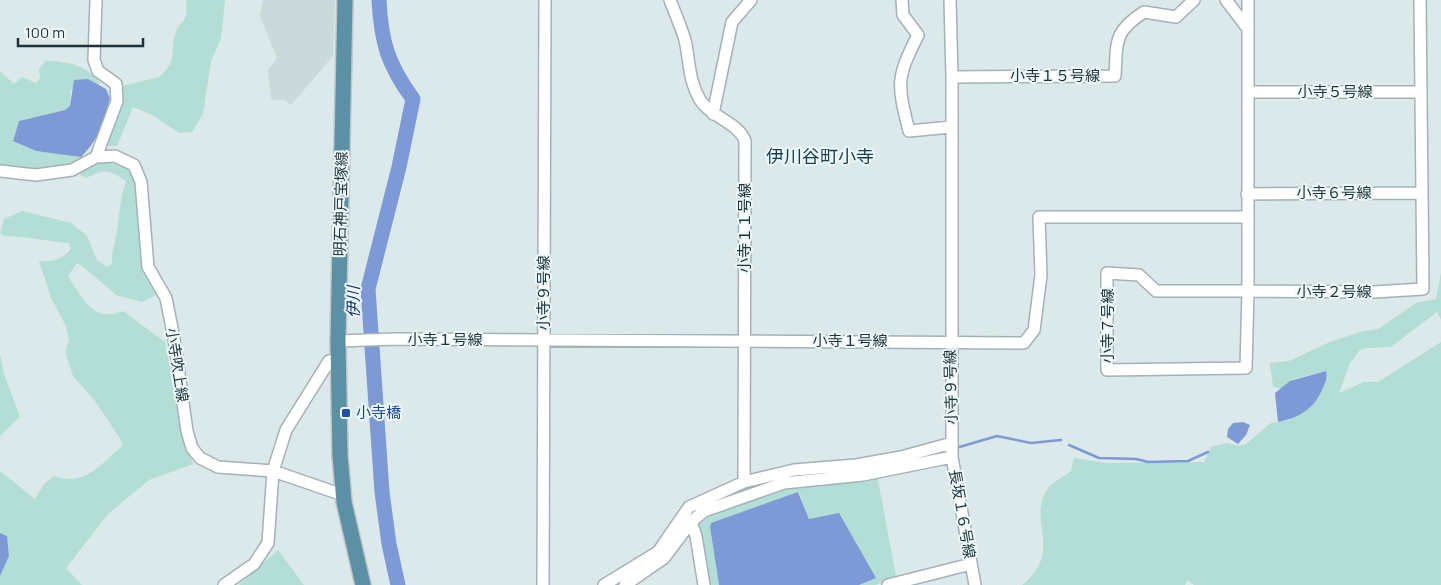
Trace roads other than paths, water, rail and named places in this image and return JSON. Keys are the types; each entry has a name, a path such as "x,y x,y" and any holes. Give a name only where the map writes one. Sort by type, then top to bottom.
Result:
{"main road":[{"name":"明石神戸宝塚線","path":"345,0 344,341 338,361 343,495 363,585"}],"street":[{"path":"0,171 36,175 72,170 96,157 117,101 116,84 98,71 94,60 96,0"},
{"name":"小寺９号線","path":"543,585 545,0"},
{"name":"小寺１１号線","path":"670,0 685,41 692,81 701,100 713,114 743,135 745,141 744,482"},
{"path":"713,114 732,22 751,0"},
{"path":"902,0 903,15 918,35 902,67 899,87 909,131 951,127"},
{"name":"小寺９号線","path":"604,585 658,552 689,506 744,482 807,474 901,457 952,443 950,342 952,77 950,0"},
{"name":"小寺１５号線","path":"952,77 1115,76 1117,41 1125,24 1144,12 1176,17 1194,0"},
{"path":"1226,0 1248,29"},
{"path":"1248,0 1246,194 1248,292"},
{"name":"小寺２号線","path":"1248,292 1374,292 1422,289 1420,0"},
{"name":"小寺５号線","path":"1248,92 1421,92"},
{"name":"小寺吹上線","path":"96,157 115,156 134,165 141,182 148,267 166,298 174,338 187,431 192,448 200,458 218,467 272,471 343,495"},
{"name":"小寺６号線","path":"1246,194 1421,192"},
{"name":"小寺１号線","path":"344,341 395,339 744,340 1024,343 1034,330 1041,275 1039,217 1246,217"},
{"name":"小寺７号線","path":"1108,273 1139,276 1156,290 1248,292 1246,368 1107,370 1108,273"},
{"path":"224,585 254,564 268,543 272,471 286,430 329,361 338,361"},
{"name":"長坂１６号線","path":"952,443 952,457 975,585"},
{"path":"625,585 664,558 691,522 704,511 807,474 863,475 952,457"},
{"path":"691,522 696,536 704,585"},
{"path":"888,585 971,564"}],"water":[{"path":"88,79 106,89 110,98 97,137 81,157 36,151 13,141 19,121 65,110 70,106 74,80"},
{"path":"1326,371 1325,383 1314,403 1304,412 1278,422 1275,393 1290,381"},
{"path":"1243,422 1250,425 1246,435 1238,444 1227,437 1228,429 1233,423"},
{"path":"798,492 809,519 839,513 876,578 859,585 719,585 710,527 711,523"},
{"path":"0,533 7,536 9,556 0,576"}],"waterway":[{"name":"伊川","path":"379,0 387,52 397,75 413,99 399,167 368,289 382,492 389,544 398,585"},
{"path":"956,448 997,436 1031,443 1061,440"},
{"path":"1069,445 1099,458 1136,459 1148,462 1188,461 1208,452"},
{"path":"931,456 944,452"}],"place":[{"name":"小寺橋","path":"346,413"}],"district":[{"name":"伊川谷町小寺","path":"820,157"}]}
